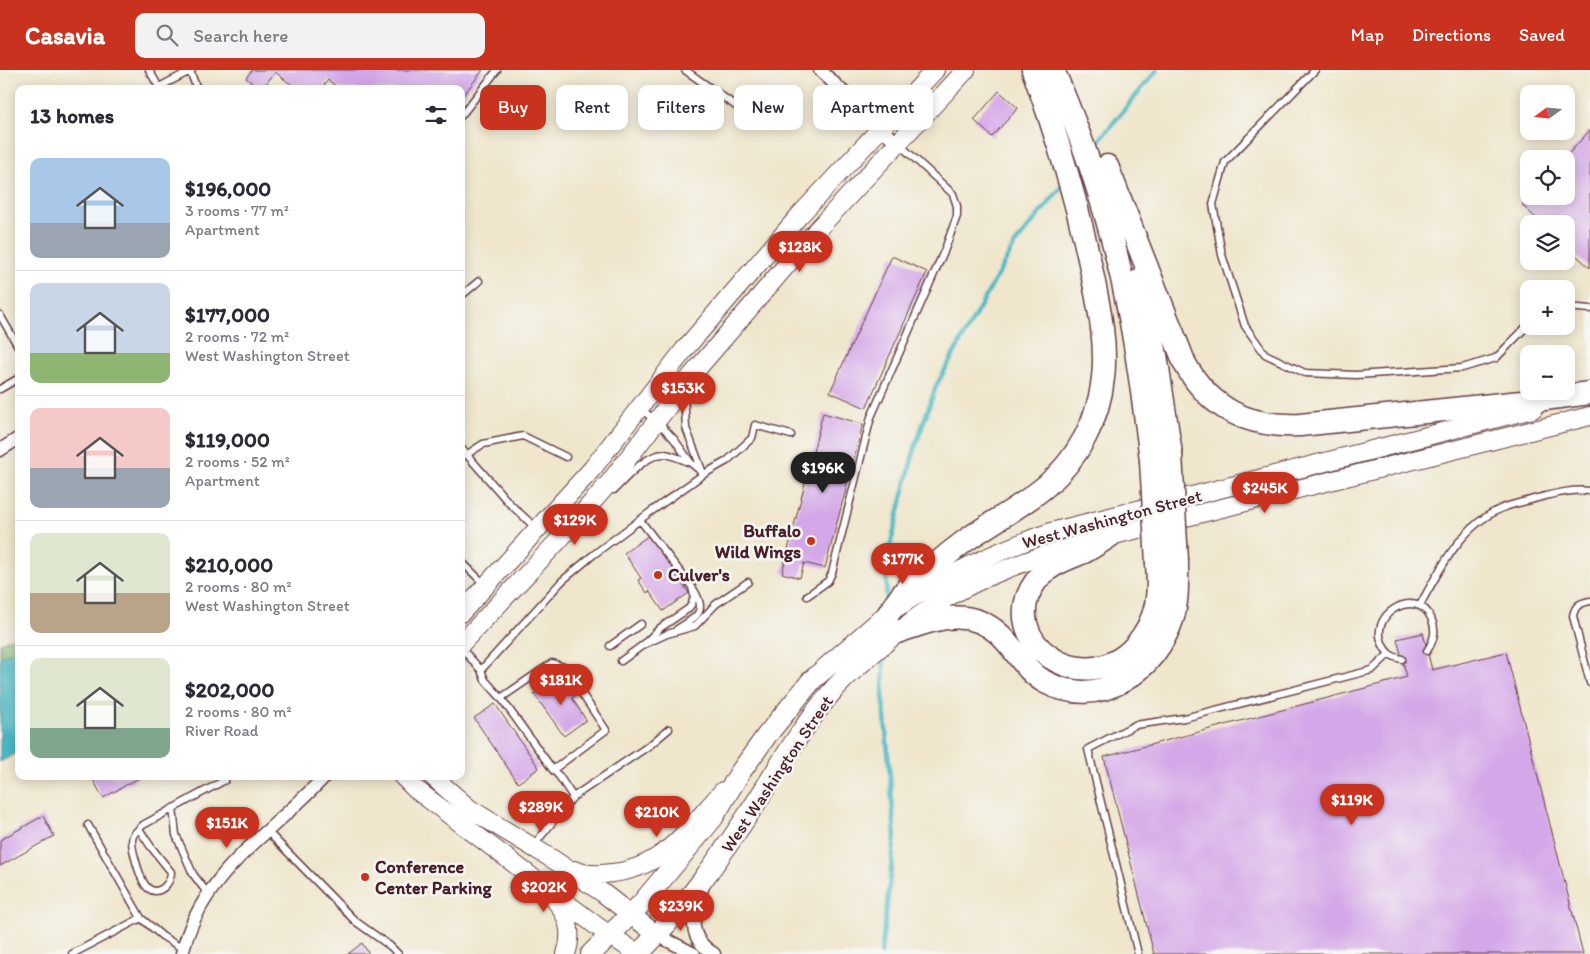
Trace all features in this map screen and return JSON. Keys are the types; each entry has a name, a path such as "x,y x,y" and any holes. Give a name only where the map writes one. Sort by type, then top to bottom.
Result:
{"highway":[{"path":"1033,70 1060,148 1090,262 1102,325 1104,365 1100,398 1092,422 1081,445 1072,459 1054,479 1032,497 965,541 935,574 910,586 893,623 928,621 936,613 951,618 977,621 987,625 1006,639 1037,676 1053,685 1080,692 1108,688 1122,682 1142,668 1154,654 1163,640 1176,606 1167,562 1156,355 1139,260"},
{"path":"1053,70 1080,134 1113,240 1139,368 1161,457"},
{"path":"1064,70 1095,132 1139,260 1179,352 1192,378 1220,406 1256,422 1276,425 1300,425 1590,394"},
{"path":"1110,536 1052,567 1036,582 1029,594 1025,615 1033,639 1039,648 1062,665 1078,669 1095,668 1111,664 1132,650 1148,627 1154,612 1158,588 1167,562"}],"main road":[{"path":"921,85 935,70"},
{"path":"465,640 609,483 683,387 816,231 966,70"},
{"path":"465,608 592,469 684,350 828,184 879,130"},
{"name":"West Washington Street","path":"935,574 984,558 1051,532 1590,394"},
{"name":"West Washington Street","path":"936,613 957,592 1017,564 1043,555 1110,536 1590,416"},
{"name":"West Washington Street","path":"591,954 615,939 635,917 713,818 739,774 812,680 832,663 893,623"},
{"name":"West Washington Street","path":"639,954 707,876 790,749 835,688 860,664 893,623"},
{"path":"554,860 584,873 621,872 641,867 659,857 674,845 739,774"},
{"path":"406,780 414,788 615,939 639,954"},
{"path":"437,780 470,809 554,860 603,893 657,935"},
{"path":"528,874 555,901 569,923 570,937 566,954"}],"street":[{"path":"820,70 836,85"},
{"path":"883,130 897,143"},
{"path":"0,450 15,441"},
{"path":"183,952 191,926 200,906 230,865 321,780"},
{"path":"707,876 693,916 694,931 699,941 714,954"},
{"path":"657,935 694,954"}],"lane":[{"path":"149,70 157,85"},
{"path":"465,111 497,70"},
{"path":"685,70 734,105"},
{"path":"1315,70 1225,162 1214,204 1222,255 1245,326 1265,354 1305,373 1356,375 1462,368 1496,358 1520,333"},
{"path":"165,85 191,71 196,85"},
{"path":"807,596 828,581 832,573 871,417 945,249 957,216 957,206 953,194 897,143"},
{"path":"465,293 479,281"},
{"path":"1575,308 1590,308"},
{"path":"0,315 15,341"},
{"path":"0,389 15,380"},
{"path":"683,387 686,428 704,474"},
{"path":"639,408 657,421 674,439 691,463 704,474"},
{"path":"481,670 562,580 592,555 640,520 704,474 727,461 752,438 755,425 791,435"},
{"path":"538,530 510,504 466,455 483,444 523,436 566,457"},
{"path":"585,510 598,506 638,467 655,455 665,454 691,463"},
{"path":"1420,605 1447,558 1466,533 1489,514 1506,507 1566,491 1590,491"},
{"path":"640,520 692,587 700,600 701,608 696,618 643,645"},
{"path":"465,565 486,586"},
{"path":"667,634 695,626 716,604 748,582"},
{"path":"621,661 643,645 660,628 688,609 692,604 694,596 692,587"},
{"path":"1590,600 1581,603 1575,608 1573,616 1590,683"},
{"path":"1402,659 1395,658 1389,654 1381,640 1380,632 1381,624 1386,615 1401,605 1411,603 1420,605 1427,611 1432,620 1435,633 1427,651"},
{"path":"610,646 641,624"},
{"path":"465,652 481,670 485,680 501,698 552,770 559,776 572,797"},
{"path":"1138,954 1088,750 1135,725 1184,718 1372,670 1389,654"},
{"path":"501,698 552,663 564,667 606,730 552,770"},
{"path":"532,847 572,797 650,745 668,729"},
{"path":"139,829 151,848 171,872 171,879 165,887 150,890 143,883 131,844 133,835 139,829 173,808 225,780"},
{"path":"173,808 176,835 193,874 208,894"},
{"path":"88,825 142,918 183,952"},
{"path":"267,831 355,921 398,954"},
{"path":"72,954 142,918"}],"green space":[{"path":"15,637 15,651 0,657 0,643"}],"water":[{"path":"15,651 15,754 0,762 0,657"}],"building":[{"path":"252,70 483,70 465,93 465,85 334,85 328,80 324,85 292,85 275,72 265,85 254,85 246,78"},
{"path":"999,91 1018,108 992,137 974,120"},
{"path":"1590,130 1590,268 1575,254 1575,215 1533,215 1522,205 1575,205 1575,150 1572,150"},
{"path":"892,256 927,272 866,408 830,392"},
{"path":"823,413 863,424 825,568 804,563 800,578 782,573"},
{"name":"Culver's","path":"648,536 666,560 669,558 678,571 674,573 689,593 663,611 649,591 647,593 638,580 641,578 624,553"},
{"path":"1423,633 1432,670 1506,652 1583,954 1154,954 1104,757 1407,677 1397,639"},
{"path":"557,678 563,686 568,683 576,695 572,698 586,720 564,736 534,694"},
{"path":"495,704 539,768 518,783 474,718"},
{"path":"93,780 135,780 103,798"},
{"path":"43,816 54,836 0,866 0,840"},
{"path":"362,943 369,954 348,954"}],"waterway":[{"path":"1091,150 1157,70"},
{"path":"886,603 887,558 915,447 936,386 1015,244 1063,185"},
{"path":"881,954 895,836 883,694 884,651"}],"place":[{"name":"Buffalo Wild Wings","path":"811,541"},
{"name":"Culver's","path":"658,575"},
{"name":"Conference Center Parking","path":"365,877"}]}
